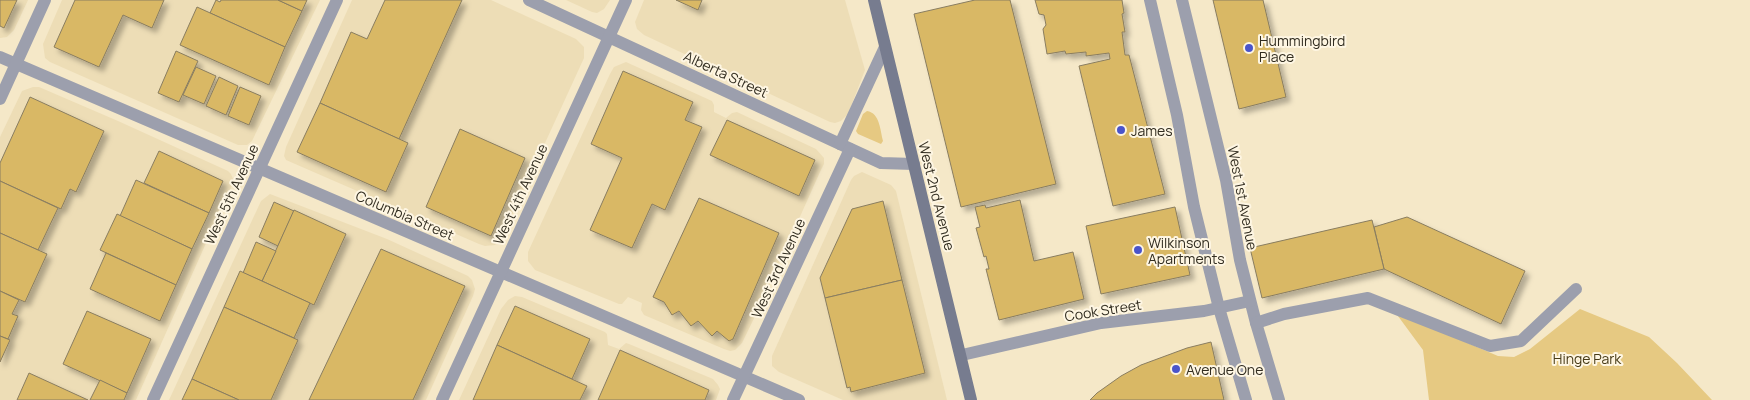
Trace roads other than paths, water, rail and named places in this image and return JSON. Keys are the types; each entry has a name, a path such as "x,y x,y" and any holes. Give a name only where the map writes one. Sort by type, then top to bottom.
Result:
{"main road":[{"name":"West 2nd Avenue","path":"874,0 962,355 971,400"}],"street":[{"path":"0,99 46,0"},
{"name":"West 5th Avenue","path":"153,400 337,0"},
{"name":"Alberta Street","path":"529,0 881,163 914,164"},
{"name":"West 4th Avenue","path":"442,400 626,0"},
{"path":"1150,0 1177,115 1194,207 1219,308 1246,400"},
{"name":"West 1st Avenue","path":"1182,0 1226,180 1240,260 1279,400"},
{"name":"West 3rd Avenue","path":"733,400 845,146 885,47"},
{"name":"Columbia Street","path":"0,58 799,400"},
{"path":"1256,323 1284,314 1368,298 1490,346 1522,340 1576,289"},
{"name":"Cook Street","path":"962,355 1101,323 1204,312 1250,301"}],"place":[{"name":"Hummingbird Place","path":"1249,48"},
{"name":"James","path":"1121,130"},
{"name":"Wilkinson Apartments","path":"1138,250"},
{"name":"Avenue One","path":"1176,369"}],"park label":[{"name":"Hinge Park","path":"1587,358"}]}
